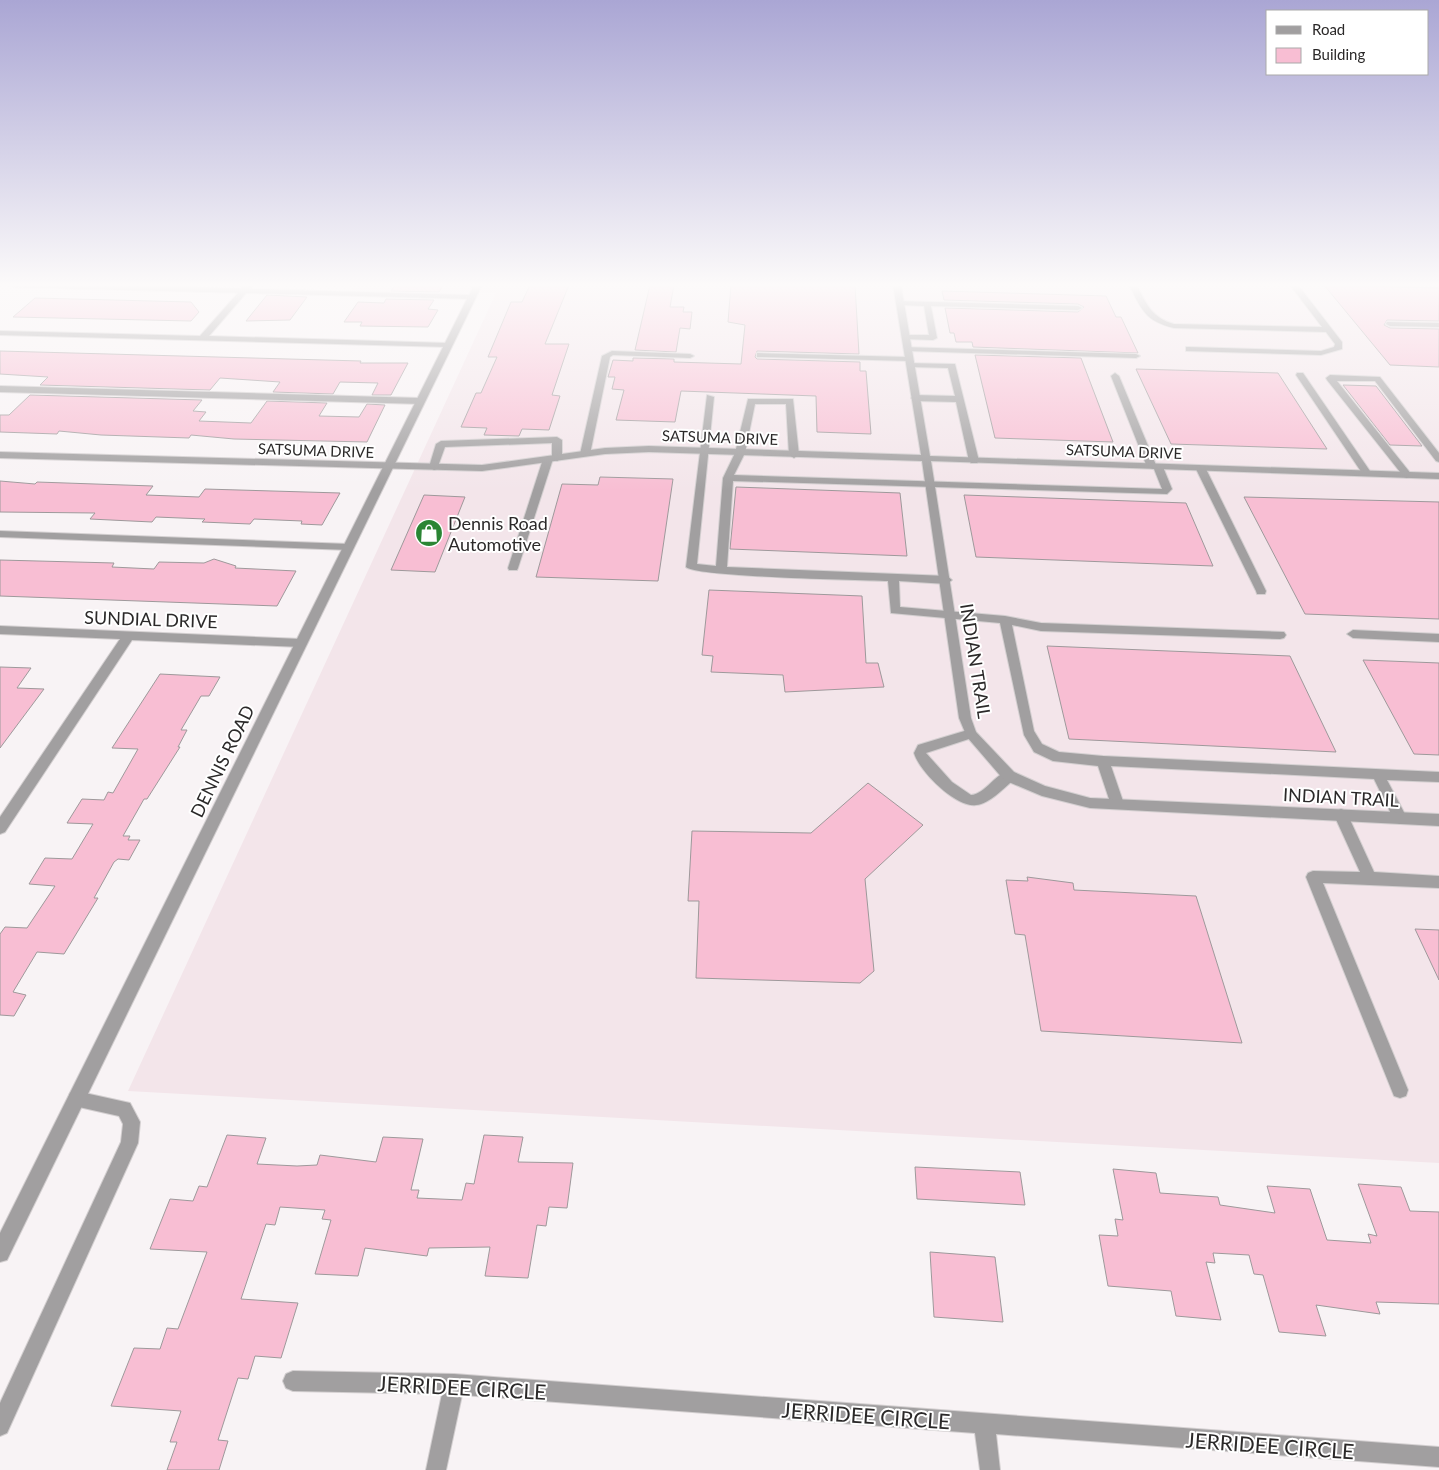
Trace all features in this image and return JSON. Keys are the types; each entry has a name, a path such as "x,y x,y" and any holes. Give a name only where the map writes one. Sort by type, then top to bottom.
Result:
{"street":[{"name":"DENNIS ROAD","path":"0,1253 444,354"},
{"path":"585,454 606,356 611,354"},
{"path":"628,354 690,356"},
{"path":"760,355 829,354"},
{"name":"INDIAN TRAIL","path":"908,354 952,616 966,718 971,734 1009,776 1042,791 1090,803 1439,820"},
{"path":"913,354 952,366 958,399 974,461"},
{"path":"999,354 1136,356"},
{"path":"1300,375 1367,474"},
{"path":"728,478 1164,492 1168,489 1155,467 1115,376"},
{"path":"1406,475 1330,378 1377,379 1439,459"},
{"path":"0,389 421,401"},
{"path":"710,397 702,451 691,567 946,580"},
{"path":"915,398 958,399"},
{"path":"721,570 728,478 740,453 751,401 790,401 794,455"},
{"path":"434,467 441,444 557,440 553,459 513,568"},
{"name":"SATSUMA DRIVE","path":"0,455 388,467 482,468 605,450 649,449 925,460 1439,476"},
{"path":"1201,468 1261,591"},
{"path":"0,534 349,546"},
{"path":"893,578 895,610 1006,620 1041,627 1280,635"},
{"path":"1006,620 1028,732 1038,748 1058,757 1103,761 1439,777"},
{"name":"SUNDIAL DRIVE","path":"0,630 302,642"},
{"path":"1353,634 1439,638"},
{"path":"0,828 129,635"},
{"path":"971,734 922,749 920,753 922,759 960,797 969,800 978,800 1009,776"},
{"path":"1103,761 1118,804"},
{"path":"1378,774 1400,818"},
{"path":"1341,815 1370,878"},
{"path":"1400,1090 1313,877 1439,882"},
{"path":"0,1426 129,1143 132,1122 124,1110 76,1099"},
{"name":"JERRIDEE CIRCLE","path":"293,1381 454,1384 1439,1457"},
{"path":"436,1470 454,1384"},
{"path":"984,1424 990,1470"}],"shaded area":[{"path":"468,354 1439,354 1439,1163 128,1091"}],"building":[{"path":"0,354 94,354 408,363 391,395 372,395 378,383 340,382 333,394 273,392 280,382 220,378 210,390 40,385 48,377 0,374"},
{"path":"489,354 566,354 552,395 560,396 549,430 522,429 519,436 484,435 487,428 461,427 476,393 481,393 497,357 488,357"},
{"path":"742,354 756,354 755,357 757,359 860,362 860,371 866,371 871,434 817,432 816,396 681,391 675,422 616,420 624,390 612,389 615,377 608,377 613,360 633,361 633,358 674,359 674,362 741,364"},
{"path":"1381,354 1439,354 1439,367 1390,365"},
{"path":"975,355 1081,358 1113,442 995,438"},
{"path":"1136,369 1278,373 1327,449 1171,444"},
{"path":"1343,385 1376,386 1422,446 1390,445"},
{"path":"30,395 202,400 193,411 206,412 199,421 251,423 267,401 327,403 319,416 359,417 367,404 385,405 367,442 234,439 191,435 189,438 101,435 59,431 57,434 0,432 0,415 9,415"},
{"path":"600,477 673,479 658,581 536,577 562,484 598,485"},
{"path":"0,481 35,484 37,482 153,486 146,495 199,497 205,489 340,493 322,525 301,524 302,521 254,519 250,524 202,522 205,519 156,517 152,522 90,519 95,513 0,512"},
{"path":"736,487 900,493 907,556 730,549"},
{"name":"Dennis Road Automotive","path":"424,495 465,497 435,572 391,570"},
{"path":"964,495 1186,503 1213,566 976,557"},
{"path":"1244,497 1439,502 1439,619 1305,614"},
{"path":"214,559 236,566 235,568 296,571 277,606 0,596 0,560 114,563 112,567 154,569 159,562 204,563"},
{"path":"709,590 862,596 866,663 878,663 884,687 785,692 783,675 711,672 713,656 702,655"},
{"path":"1047,646 1290,656 1336,752 1069,739"},
{"path":"1363,660 1439,663 1439,755 1414,754"},
{"path":"0,667 31,668 17,688 44,689 0,748"},
{"path":"160,674 220,677 209,696 201,696 181,730 187,730 178,747 180,747 147,799 144,799 123,836 130,836 128,840 140,840 129,860 118,859 114,862 94,898 98,898 64,954 37,952 13,992 26,995 14,1016 0,1015 0,934 5,927 27,928 55,886 29,884 45,858 72,859 93,824 67,823 82,799 104,800 108,792 113,793 138,749 112,748"},
{"path":"868,783 923,825 865,879 874,971 860,983 696,978 699,901 688,901 692,831 811,833"},
{"path":"1027,877 1073,883 1074,890 1196,896 1242,1043 1041,1031 1025,935 1015,934 1006,880 1028,881"},
{"path":"1415,929 1439,930 1439,980"},
{"path":"227,1135 266,1138 257,1164 297,1166 317,1165 320,1155 376,1162 383,1137 423,1139 411,1190 419,1190 417,1198 462,1200 466,1183 474,1184 484,1135 523,1137 518,1162 573,1163 567,1208 549,1207 546,1226 537,1225 528,1278 485,1276 490,1247 429,1248 427,1256 365,1248 358,1276 315,1274 331,1220 322,1219 325,1210 280,1207 275,1225 266,1224 241,1299 298,1303 281,1358 255,1356 248,1379 238,1378 218,1440 228,1441 219,1470 167,1470 177,1442 170,1442 181,1411 111,1406 134,1348 160,1349 167,1328 178,1329 207,1252 150,1249 170,1199 193,1201 199,1186 207,1187"},
{"path":"915,1167 1020,1172 1025,1205 917,1199"},
{"path":"1113,1169 1156,1173 1160,1193 1218,1197 1220,1205 1275,1213 1267,1186 1310,1189 1327,1240 1371,1243 1368,1234 1377,1236 1358,1184 1401,1187 1410,1211 1439,1212 1439,1304 1376,1302 1380,1314 1316,1305 1326,1336 1279,1332 1263,1275 1254,1274 1249,1255 1213,1253 1215,1263 1206,1262 1221,1320 1176,1316 1171,1291 1108,1286 1099,1235 1118,1236 1115,1219 1123,1220"},
{"path":"930,1252 995,1257 1003,1322 934,1317"}],"place":[{"name":"Dennis Road Automotive","path":"429,533"}]}
